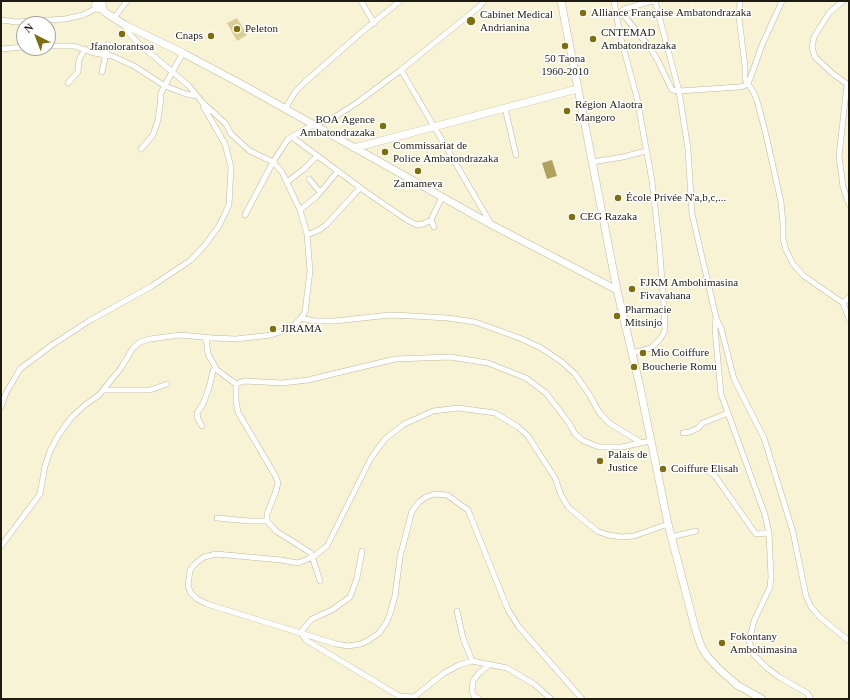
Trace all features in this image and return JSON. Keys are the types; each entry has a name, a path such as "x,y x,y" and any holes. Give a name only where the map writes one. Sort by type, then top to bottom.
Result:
{"street":[{"path":"114,18 127,1"},
{"path":"361,1 374,23"},
{"path":"285,109 295,92 305,82 400,1"},
{"path":"475,1 480,6"},
{"path":"245,215 273,162 288,139 341,113 370,93 401,70 480,6 484,1"},
{"path":"561,1 617,290 632,353 668,524 691,613 701,646 707,656 737,685 762,699"},
{"path":"614,1 618,12 620,35 637,98 652,181 659,242 665,330 661,338 651,348 632,353"},
{"path":"618,12 654,1 679,91 688,150 692,214 716,317 722,328 734,379 764,438 793,532 806,596 811,607 821,618 849,641"},
{"path":"740,1 739,18 745,66 745,79 754,93 766,135 781,202 783,240 786,250 793,264 804,276 843,303 849,319"},
{"path":"618,12 622,12 651,49 672,90 679,91 739,87 748,83 762,45 782,1"},
{"path":"843,1 829,13 814,36 812,48 816,57 832,73 847,84 839,156 844,187 849,204"},
{"path":"1,20 16,22 76,18 88,13 100,5 114,18 125,25 184,53 492,225 617,290"},
{"path":"1,546 40,494 45,466 50,451 58,436 72,418 85,405 99,395 121,368 133,348 140,342 150,339 180,335 236,339 271,335 294,325 305,312 310,271 307,235 300,210 282,172 273,162 250,151 231,134 226,124 202,102 189,86 137,42 128,32 125,25"},
{"path":"102,72 108,44"},
{"path":"56,46 67,45 85,49 94,53 112,56 134,66 165,86 186,94 197,96"},
{"path":"1,49 16,48"},
{"path":"68,83 78,72 79,60 85,49"},
{"path":"142,149 153,135 158,120 160,96 172,72 184,53"},
{"path":"401,70 492,225"},
{"path":"354,148 577,89"},
{"path":"1,407 6,393 20,369 52,345 89,321 152,286 191,260 205,245 219,226 229,205 231,167 224,144 202,102"},
{"path":"505,108 516,155"},
{"path":"292,136 360,188 416,225 423,224 431,220 442,197"},
{"path":"592,162 623,157 646,151"},
{"path":"287,182 304,169 317,156"},
{"path":"300,210 320,192 338,171"},
{"path":"309,178 320,192"},
{"path":"307,235 326,225 360,188"},
{"path":"431,220 434,227"},
{"path":"843,303 849,296"},
{"path":"301,318 314,321 335,321 390,315 413,316 447,318 475,322 492,328 522,339 562,362 575,374 599,412 609,423 640,442"},
{"path":"716,317 714,329 721,394 765,515 769,533 770,586 754,621 748,641 754,655 767,668 779,677 807,693 811,699"},
{"path":"206,338 208,354 215,369 236,384"},
{"path":"236,384 244,381 282,383 308,380 395,360 450,357 488,363 526,378 546,393 569,423 575,434 582,440 599,447 622,447 650,441"},
{"path":"202,426 198,419 197,413 203,404 209,388 213,370 215,369"},
{"path":"103,390 150,390 167,384"},
{"path":"236,384 236,401 238,412 273,471 278,484 267,514 267,521 276,531 311,553 320,581"},
{"path":"582,699 519,627 508,610 468,510 446,494 435,494 426,497 418,502 412,511 400,557 395,596 386,623 379,632 361,644 348,646 336,644 206,604 197,599 191,593 188,586 190,570 204,557 216,554 298,563 313,557 328,546 371,458 385,439 404,424 433,411 458,408 495,413 518,426 528,436 556,478 561,495 568,507 597,531 608,535 634,536 668,524"},
{"path":"683,433 694,430 703,423 728,413"},
{"path":"709,471 715,476 756,534 769,533"},
{"path":"216,518 267,521"},
{"path":"671,537 696,531"},
{"path":"362,552 357,578 350,597 332,610 312,619 303,629 302,634 306,640 399,696 414,697 444,673 459,665 472,661 507,668 534,684 551,699"},
{"path":"457,611 463,638 472,661"},
{"path":"480,699 474,696 472,691 473,681 479,673 489,665"}],"shaded area":[{"name":"Peleton","path":"237,18 247,35 237,41 227,23"},
{"path":"552,160 557,176 547,179 542,163"}],"place":[{"name":"Alliance Française Ambatondrazaka","path":"583,13"},
{"name":"Cabinet Medical Andrianina","path":"471,21"},
{"name":"Peleton","path":"237,29"},
{"name":"Jfanolorantsoa","path":"122,34"},
{"name":"Cnaps","path":"211,36"},
{"name":"CNTEMAD Ambatondrazaka","path":"593,39"},
{"name":"50 Taona 1960-2010","path":"565,46"},
{"name":"Région Alaotra Mangoro","path":"567,111"},
{"name":"BOA Agence Ambatondrazaka","path":"383,126"},
{"name":"Commissariat de Police Ambatondrazaka","path":"385,152"},
{"name":"Zamameva","path":"418,171"},
{"name":"École Privée N'a,b,c,...","path":"618,198"},
{"name":"CEG Razaka","path":"572,217"},
{"name":"FJKM Ambohimasina Fivavahana","path":"632,289"},
{"name":"Pharmacie Mitsinjo","path":"617,316"},
{"name":"JIRAMA","path":"273,329"},
{"name":"Mio Coiffure","path":"643,353"},
{"name":"Boucherie Romu","path":"634,367"},
{"name":"Palais de Justice","path":"600,461"},
{"name":"Coiffure Elisah","path":"663,469"},
{"name":"Fokontany Ambohimasina","path":"722,643"}]}
